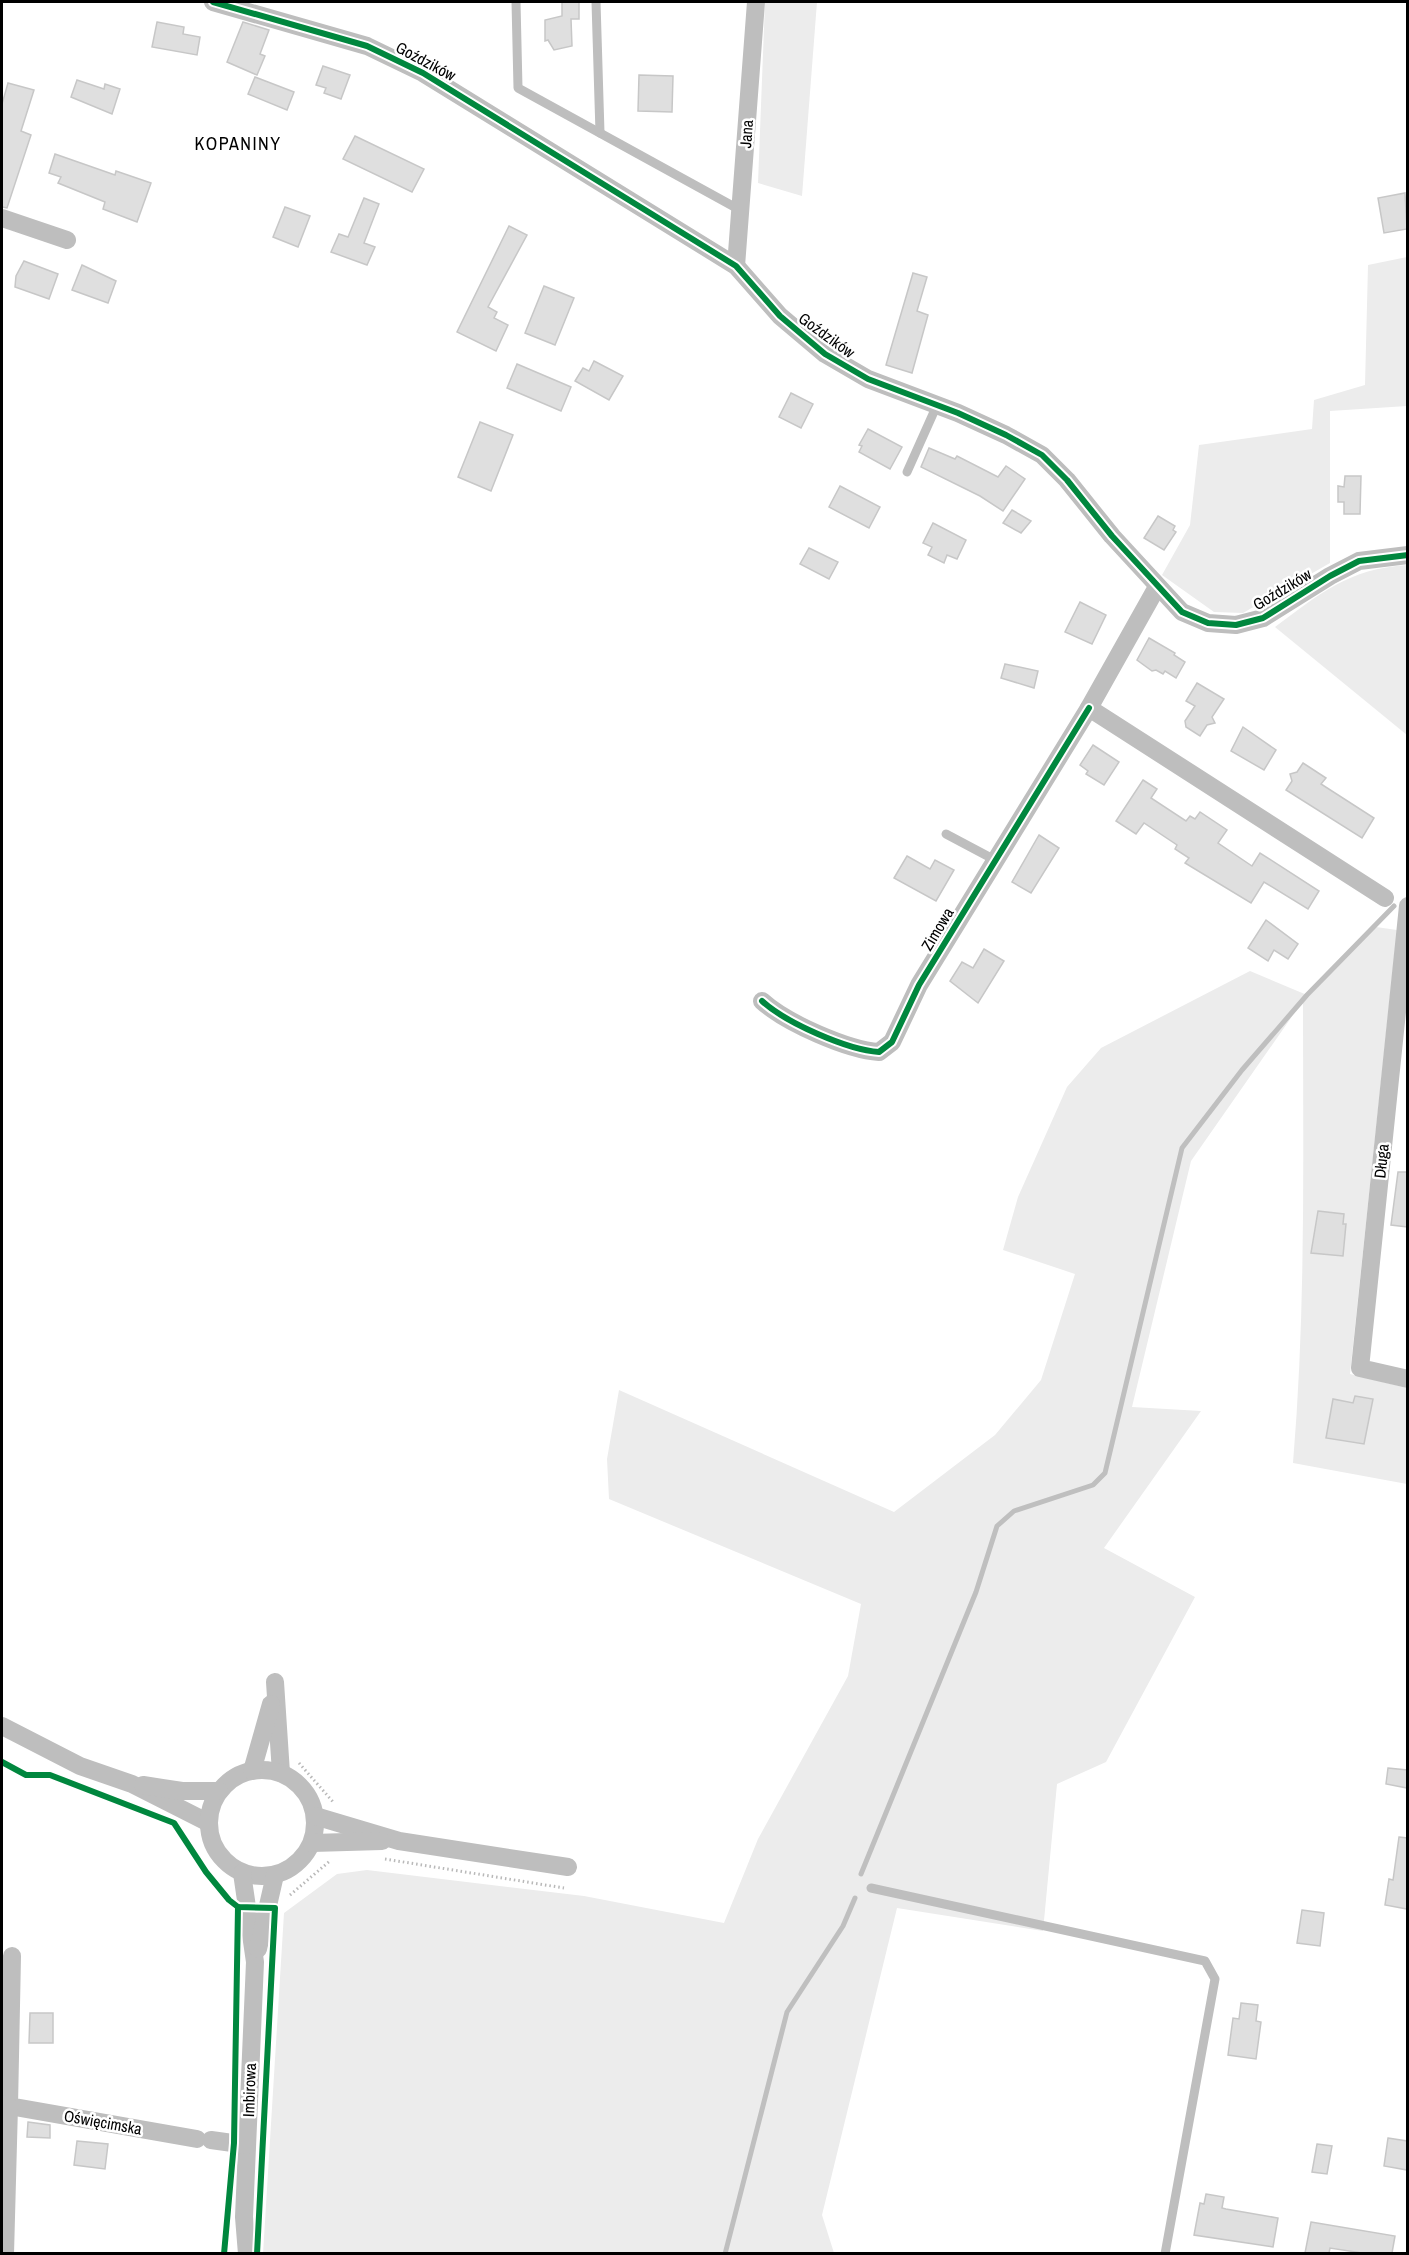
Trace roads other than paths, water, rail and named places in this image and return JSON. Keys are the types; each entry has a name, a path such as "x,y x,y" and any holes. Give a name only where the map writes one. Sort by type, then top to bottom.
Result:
{"street":[{"name":"Goździków","path":"213,2 367,46 423,73 736,266 780,316 825,354 867,379 937,405 1006,435 1042,455 1068,480 1156,587 1182,612 1208,623 1236,626 1263,618 1330,576 1359,561 1407,555"},
{"name":"Jana","path":"736,266 756,2"},
{"path":"2,218 67,240"},
{"name":"Zimowa","path":"762,1001 774,1012 858,1051 879,1052 892,1042 919,986 1089,708 1156,587"},
{"path":"1089,708 1385,898"},
{"name":"Długa","path":"1407,906 1360,1368 1407,1379"},
{"path":"252,1771 275,1688 281,1773"},
{"path":"2,1725 80,1766 132,1784 208,1823"},
{"path":"252,1771 281,1773 292,1779 308,1795 315,1816 312,1843 301,1860 292,1868 275,1875 258,1877 242,1873 227,1864 213,1845 208,1823 213,1801 219,1791 237,1776 252,1771"},
{"path":"132,1784 182,1791 219,1791"},
{"path":"315,1816 399,1841 568,1867"},
{"path":"312,1843 399,1841"},
{"name":"Imbirowa","path":"242,1873 255,1962"},
{"name":"Imbirowa","path":"247,2253 244,2217 255,1962 275,1875"},
{"path":"5,2253 5,2105 12,1956"},
{"name":"Oświęcimska","path":"5,2105 247,2145"},
{"name":"Imbirowa","path":"236,2253 244,2217"}],"lane":[{"path":"516,2 518,88 740,210"},
{"path":"596,2 600,133"},
{"path":"907,472 937,405"},
{"path":"946,834 995,860"},
{"path":"871,1888 1205,1961 1215,1979 1165,2253"}],"waterway":[{"path":"861,1874 976,1592 997,1526 1014,1511 1093,1485 1105,1473 1182,1148 1242,1070 1307,995 1394,906"},
{"path":"725,2254 787,2012 843,1926 855,1898"}],"district":[{"name":"KOPANINY","path":"238,143"}]}
